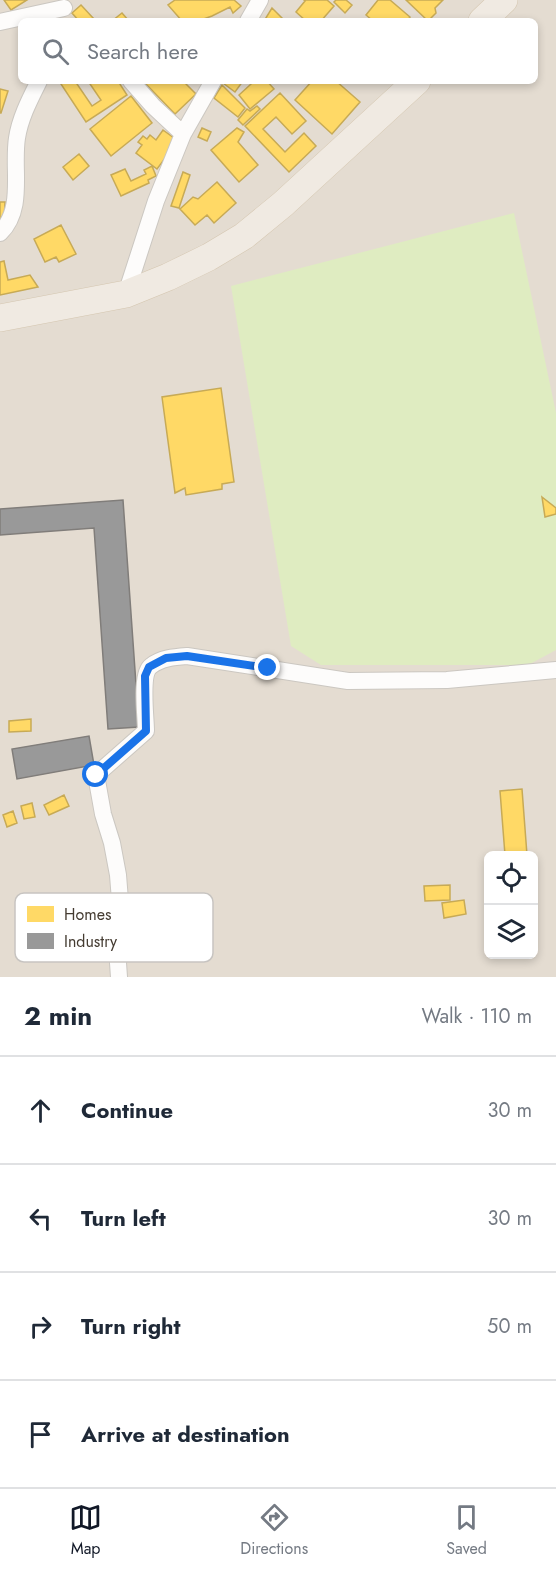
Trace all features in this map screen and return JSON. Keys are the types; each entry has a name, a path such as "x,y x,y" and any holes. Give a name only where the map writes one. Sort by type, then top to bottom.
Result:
{"main road":[{"path":"0,318 126,294 209,257 244,236 283,204 414,84"}],"street":[{"path":"250,18 260,0"},
{"path":"21,18 63,10"},
{"path":"0,22 18,19"},
{"path":"0,233 11,218 15,203 17,138 22,117 38,84"},
{"path":"133,84 183,134"},
{"path":"126,294 156,201 183,134 211,84"},
{"path":"119,893 112,843 103,814 96,775 146,731 145,676 149,667 166,658 187,656 348,681 447,680 556,670"},
{"path":"118,962 119,977"}],"shaded area":[{"path":"0,0 556,0 556,977 0,977"}],"green space":[{"path":"514,213 556,413 556,650 528,665 321,665 291,646 231,286"}],"building: Homes":[{"path":"4,0 27,0 11,10"},
{"path":"175,0 234,0 241,6 233,13 230,7 206,18 179,18 168,5"},
{"path":"327,0 334,6 324,18 303,18 296,12 305,1"},
{"path":"346,0 352,5 345,13 334,2"},
{"path":"378,0 390,0 410,17 370,18 366,15"},
{"path":"406,0 443,0 435,8 436,13 431,18 425,18"},
{"path":"81,5 93,18 76,18 72,13"},
{"path":"272,8 282,18 266,18"},
{"path":"122,13 126,18 116,18"},
{"path":"61,84 77,84 92,106 101,100 90,84 120,84 127,95 86,122"},
{"path":"146,84 186,84 196,94 175,114"},
{"path":"224,84 241,84 235,92"},
{"path":"251,84 270,84 274,89 250,109 239,95"},
{"path":"309,84 339,84 360,102 332,134 295,100"},
{"path":"222,85 245,108 238,117 214,98"},
{"path":"0,89 8,91 1,113 0,113"},
{"path":"280,93 306,121 292,134 276,117 263,129 285,152 304,133 316,146 289,172 245,126"},
{"path":"131,96 152,123 111,156 90,129"},
{"path":"257,106 260,109 243,125 238,120 247,109 250,111"},
{"path":"202,128 211,132 207,141 198,137"},
{"path":"237,128 244,132 238,142 258,165 239,182 211,150"},
{"path":"163,130 178,141 157,169 136,153 142,145 138,142 143,136 147,139 150,135 156,140"},
{"path":"79,154 89,166 73,180 63,167"},
{"path":"152,166 156,176 148,180 149,183 121,196 111,175 125,169 131,181 146,174 144,170"},
{"path":"183,172 190,175 179,208 171,206"},
{"path":"217,182 236,203 214,223 207,215 195,225 180,209 193,197 198,199"},
{"path":"0,202 5,202 4,222 0,226"},
{"path":"61,225 76,254 59,262 56,257 45,262 34,239"},
{"path":"4,261 8,280 30,275 38,287 0,295 0,262"},
{"path":"221,388 234,482 222,484 222,489 186,495 185,488 175,493 162,397"},
{"path":"542,497 556,508 556,514 545,517"},
{"path":"31,719 31,731 9,732 9,721"},
{"path":"522,789 527,851 505,851 500,791"},
{"path":"64,795 69,806 49,815 44,805"},
{"path":"32,803 35,817 24,819 21,806"},
{"path":"13,811 17,823 7,827 3,815"},
{"path":"450,885 450,900 425,901 424,886"},
{"path":"464,900 466,914 444,918 442,903"}],"building: Industry":[{"path":"123,500 139,727 108,729 94,528 0,535 0,509"},
{"path":"89,736 94,765 17,779 12,749"}],"route":[{"path":"96,775 146,731 145,676 149,667 166,658 187,656 268,668"}]}
